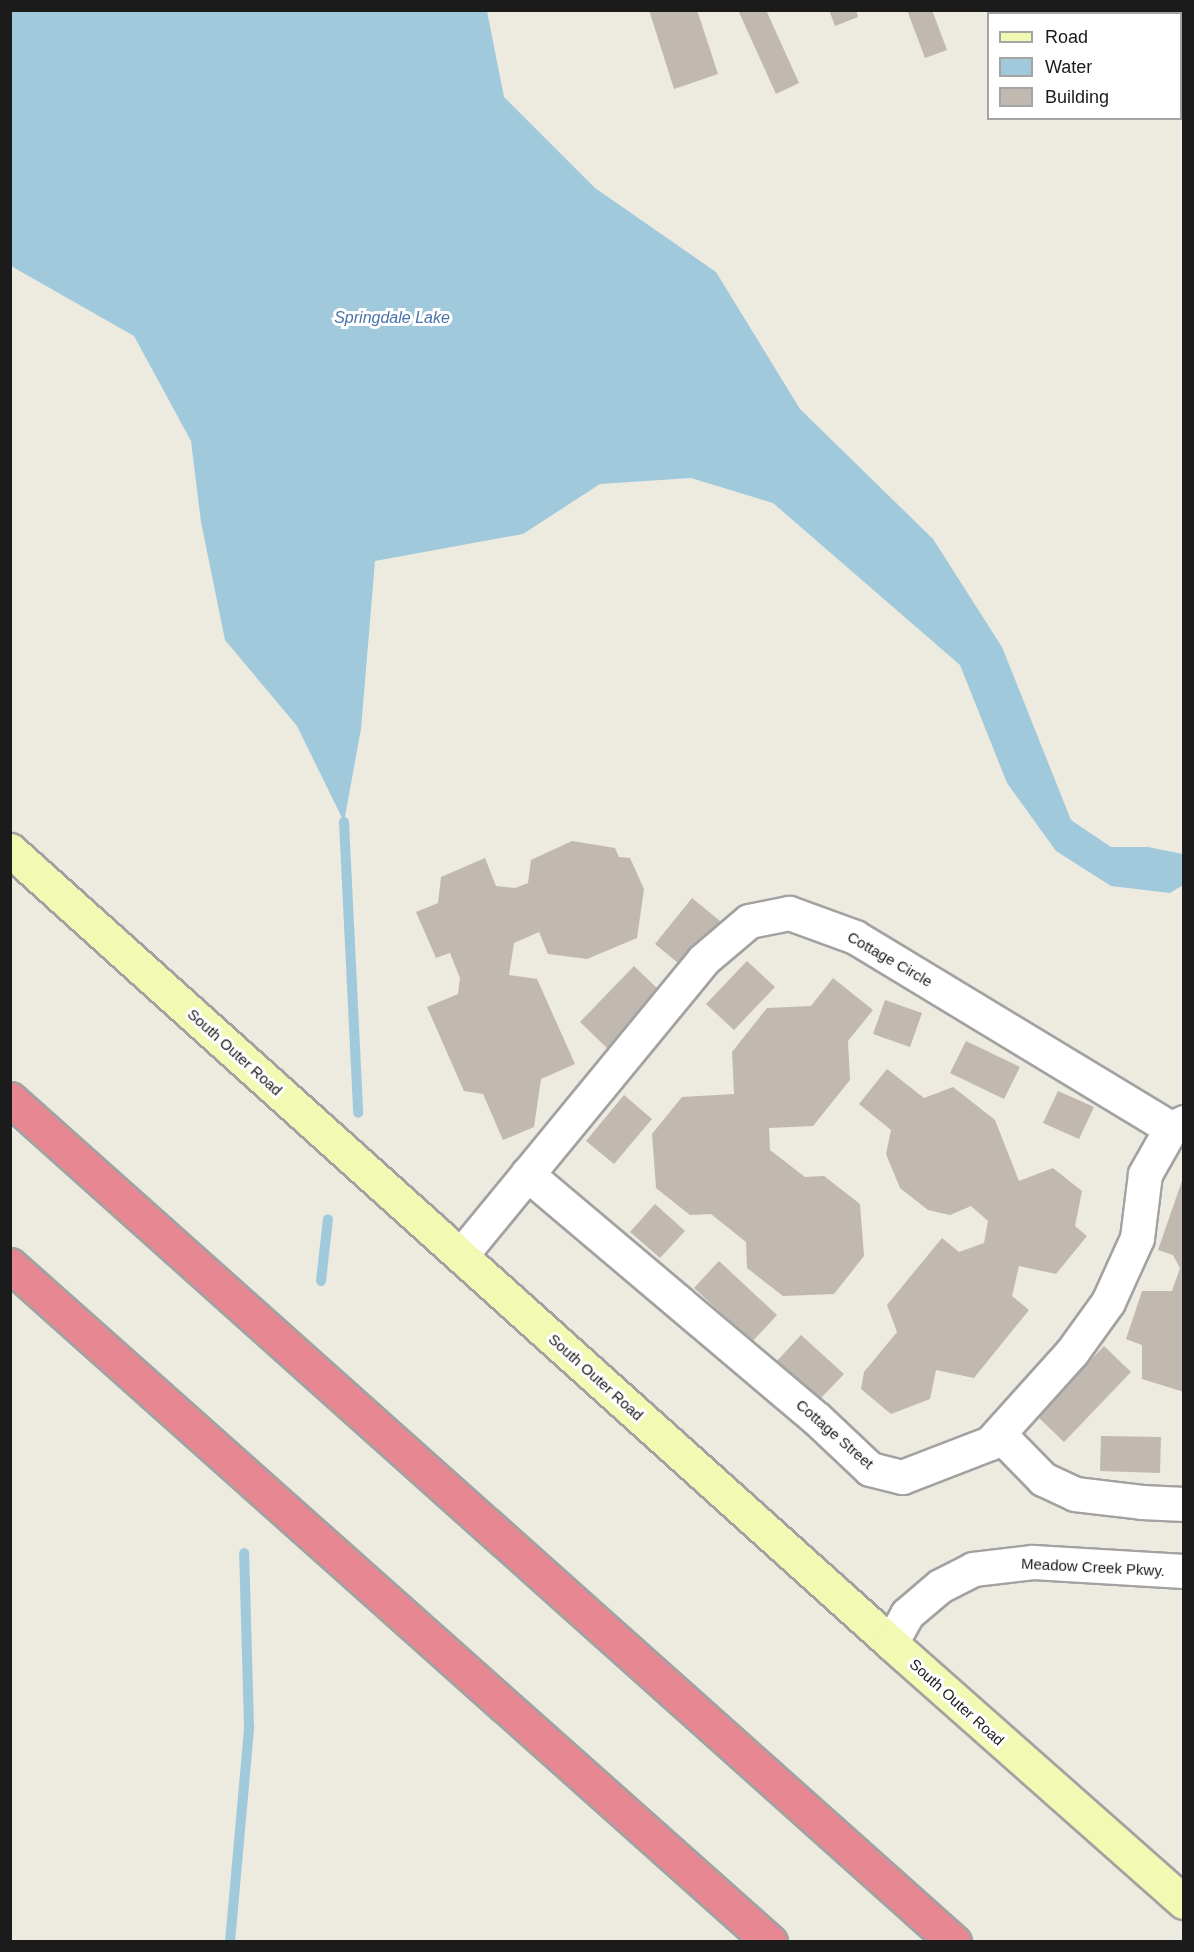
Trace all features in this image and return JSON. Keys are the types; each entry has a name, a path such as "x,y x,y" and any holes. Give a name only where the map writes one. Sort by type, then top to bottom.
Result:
{"highway":[{"path":"10,1099 954,1941"},
{"path":"10,1265 770,1941"},
{"path":"563,1759 754,1941"}],"street":[{"name":"South Outer Road","path":"10,850 891,1643 1184,1902"},
{"name":"Cottage Circle","path":"460,1255 703,960 749,921 789,913 855,937 1178,1125"},
{"name":"Cottage Street","path":"527,1174 816,1418 870,1469 902,1477 990,1443 1072,1352 1108,1302 1137,1238 1145,1174 1178,1125"},
{"path":"999,1434 1043,1479 1075,1494 1142,1502 1184,1504"},
{"name":"Meadow Creek Pkwy.","path":"891,1643 907,1614 940,1586 973,1569 1033,1562 1184,1571"}],"water":[{"name":"Springdale Lake","path":"10,11 487,11 504,97 595,188 716,272 800,409 933,539 1002,647 1071,820 1111,847 1148,847 1183,854 1183,885 1170,893 1111,886 1056,851 1007,783 960,665 773,503 691,478 600,484 523,534 375,561 361,729 344,822 297,726 225,640 201,522 191,441 134,336 11,266"}],"building":[{"path":"649,10 697,10 718,74 674,89"},
{"path":"738,10 766,10 799,83 776,94"},
{"path":"829,10 856,10 858,17 835,26"},
{"path":"907,10 932,10 947,50 925,58"},
{"path":"992,10 1030,10 1030,12 992,12"},
{"path":"1074,10 1102,10 1102,12 1075,12"},
{"path":"572,841 615,848 619,857 630,858 644,889 637,938 587,959 548,954 539,932 514,943 509,975 537,979 575,1064 541,1079 534,1127 503,1140 483,1094 464,1091 427,1007 458,994 460,978 450,953 436,958 416,912 438,903 441,877 485,858 496,886 515,888 528,883 531,860"},
{"path":"692,898 720,921 683,967 655,944"},
{"path":"747,961 775,987 734,1030 706,1004"},
{"path":"634,966 661,992 607,1048 580,1022"},
{"path":"833,978 873,1010 848,1041 850,1080 813,1126 769,1128 770,1150 805,1177 824,1176 860,1204 864,1256 834,1294 783,1296 747,1268 746,1242 711,1214 690,1215 656,1188 652,1134 682,1097 734,1094 732,1052 767,1008 811,1006"},
{"path":"885,1000 922,1013 910,1047 873,1034"},
{"path":"966,1041 1020,1067 1004,1099 950,1073"},
{"path":"887,1069 924,1098 953,1087 995,1120 1019,1181 1053,1168 1082,1191 1075,1226 1087,1236 1056,1274 1019,1266 1012,1296 1029,1310 974,1378 936,1370 930,1399 891,1414 861,1389 864,1372 897,1332 887,1305 942,1238 959,1252 984,1243 988,1221 971,1206 950,1215 928,1210 900,1188 886,1154 891,1130 859,1104"},
{"path":"1058,1091 1094,1107 1079,1139 1043,1123"},
{"path":"624,1095 652,1119 614,1164 586,1141"},
{"path":"1184,1175 1184,1392 1142,1379 1142,1345 1126,1339 1142,1291 1172,1291 1180,1268 1173,1255 1158,1250"},
{"path":"655,1204 685,1231 660,1258 630,1232"},
{"path":"719,1261 777,1315 752,1342 694,1288"},
{"path":"801,1335 844,1374 819,1400 776,1362"},
{"path":"1104,1346 1131,1372 1064,1442 1037,1416"},
{"path":"1101,1436 1161,1437 1160,1473 1100,1471"}],"waterway":[{"path":"344,822 358,1113"},
{"path":"321,1281 328,1219"},
{"path":"230,1942 249,1727 244,1553"}]}
